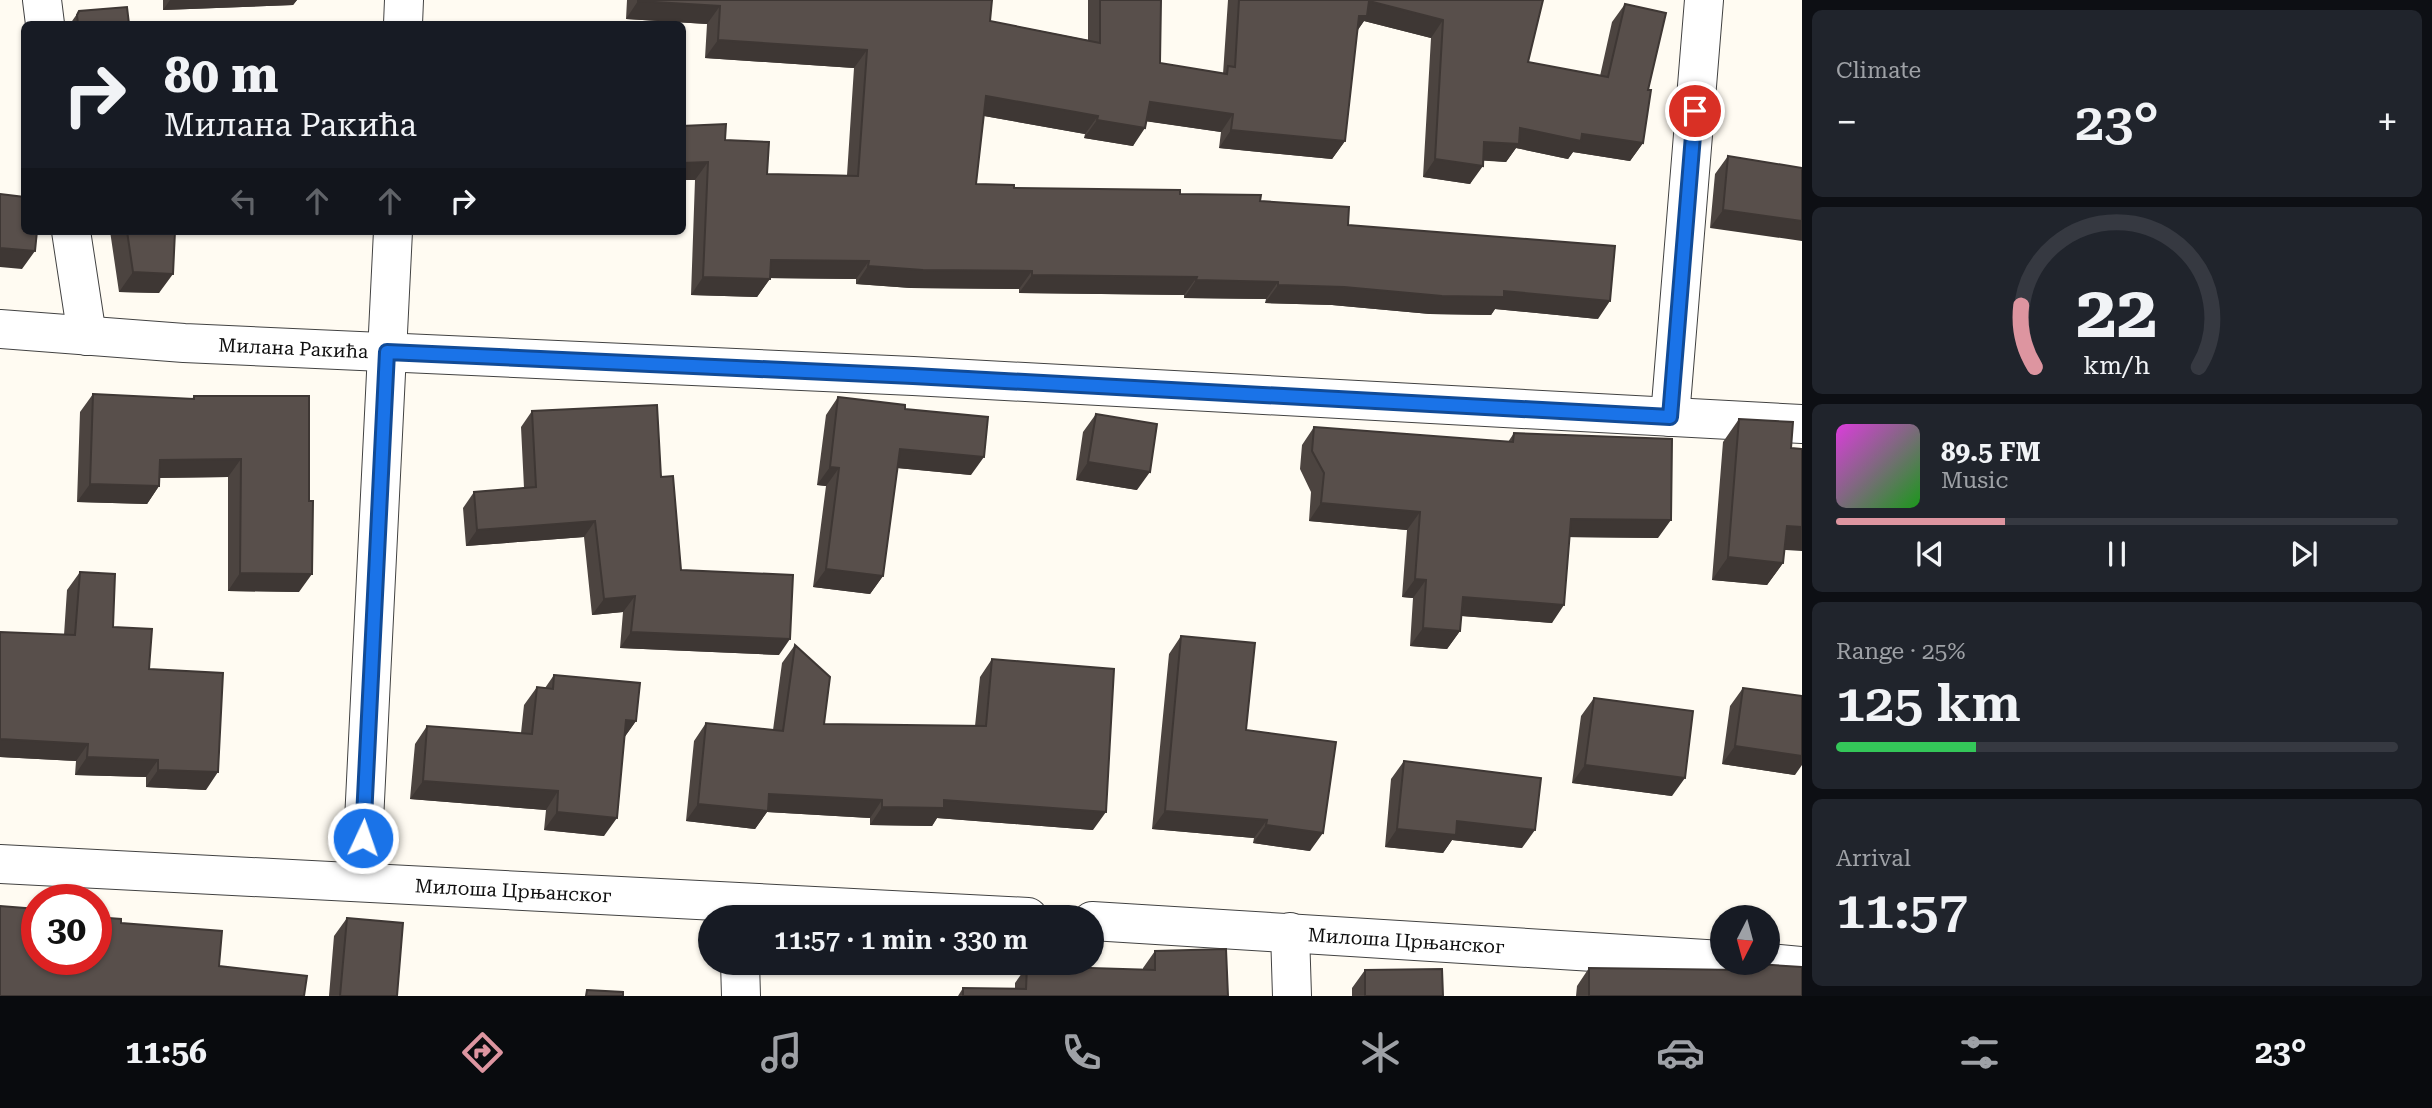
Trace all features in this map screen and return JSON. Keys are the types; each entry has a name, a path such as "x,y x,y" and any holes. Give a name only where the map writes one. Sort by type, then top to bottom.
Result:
{"street":[{"path":"42,0 45,21"},
{"path":"403,21 404,0"},
{"path":"1670,417 1704,0"},
{"path":"72,235 87,336"},
{"path":"361,882 393,235"},
{"name":"Милана Ракића","path":"0,329 387,352 913,376 1802,424"},
{"name":"Милоша Црњанског","path":"0,864 361,882 698,906"},
{"name":"Милоша Црњанског","path":"1104,922 1710,959"},
{"path":"1290,932 1292,996"},
{"path":"1780,964 1802,965"},
{"path":"740,975 741,996"}],"building":[{"path":"992,0 990,21 1100,43 1100,0 1161,0 1160,63 1227,74 1228,66 1235,67 1239,0 1543,0 1528,62 1608,77 1625,4 1666,13 1648,90 1651,90 1643,143 1582,134 1581,141 1520,128 1519,144 1484,142 1483,166 1435,159 1443,20 1369,1 1367,16 1359,16 1345,141 1231,130 1233,114 1150,102 1145,128 1097,120 1098,116 986,96 976,184 1014,185 1014,188 1180,190 1180,194 1261,195 1260,201 1349,207 1348,225 1615,246 1610,301 1504,291 1504,297 1442,296 1344,287 1278,285 1278,282 1196,280 1197,277 1032,275 1032,271 923,270 868,266 869,261 771,260 770,279 703,277 708,162 686,163 686,126 726,124 725,140 769,142 767,174 858,176 867,50 718,40 720,6 638,1"},
{"path":"127,7 129,21 78,21 79,11"},
{"path":"1728,156 1802,168 1802,221 1723,210"},
{"path":"0,194 21,197 21,235 37,235 35,251 0,248"},
{"path":"128,235 175,235 173,274 133,272"},
{"path":"93,394 194,399 194,396 309,396 309,501 313,501 312,574 240,573 241,459 160,460 159,486 90,484"},
{"path":"838,397 905,405 905,409 988,417 984,457 900,449 883,576 826,569 839,468 830,467"},
{"path":"657,405 661,477 673,476 681,570 793,575 790,639 631,632 635,596 604,599 595,521 477,530 474,492 536,487 532,411"},
{"path":"1096,414 1157,424 1150,472 1088,462"},
{"path":"1739,419 1793,422 1791,448 1802,449 1802,527 1787,526 1783,563 1728,557"},
{"path":"1314,427 1513,442 1514,433 1672,439 1671,520 1571,519 1564,605 1463,597 1460,631 1423,628 1426,580 1415,579 1420,512 1321,503 1324,473 1312,451"},
{"path":"80,572 115,574 113,627 152,629 149,669 223,673 218,772 158,770 158,760 87,757 88,744 0,739 0,632 75,635"},
{"path":"1181,636 1255,643 1246,730 1336,742 1323,833 1266,825 1267,820 1165,811"},
{"path":"795,645 830,677 824,724 986,726 992,659 1114,669 1106,812 944,800 944,808 882,807 882,800 769,794 768,811 698,804 706,723 783,731"},
{"path":"554,675 640,683 636,721 626,720 617,818 557,812 558,791 423,781 427,726 532,734 537,687 553,689"},
{"path":"1743,688 1802,696 1802,756 1735,746"},
{"path":"1594,698 1693,711 1685,778 1585,765"},
{"path":"1404,761 1541,778 1535,830 1457,821 1456,835 1397,829"},
{"path":"0,906 21,908 21,975 112,975 112,918 121,919 121,923 222,931 219,966 307,976 304,996 0,996"},
{"path":"347,918 403,923 397,996 340,996"},
{"path":"1226,949 1228,996 963,996 963,988 1026,989 1027,975 1104,975 1104,968 1155,970 1155,951"},
{"path":"1780,966 1802,967 1802,996 1589,996 1589,968 1710,970 1710,975 1780,975"},
{"path":"1442,969 1443,996 1365,996 1365,970"},
{"path":"587,990 623,992 623,996 586,996"}],"route":[{"path":"363,838 387,352 913,376 1670,417 1695,111"}]}
